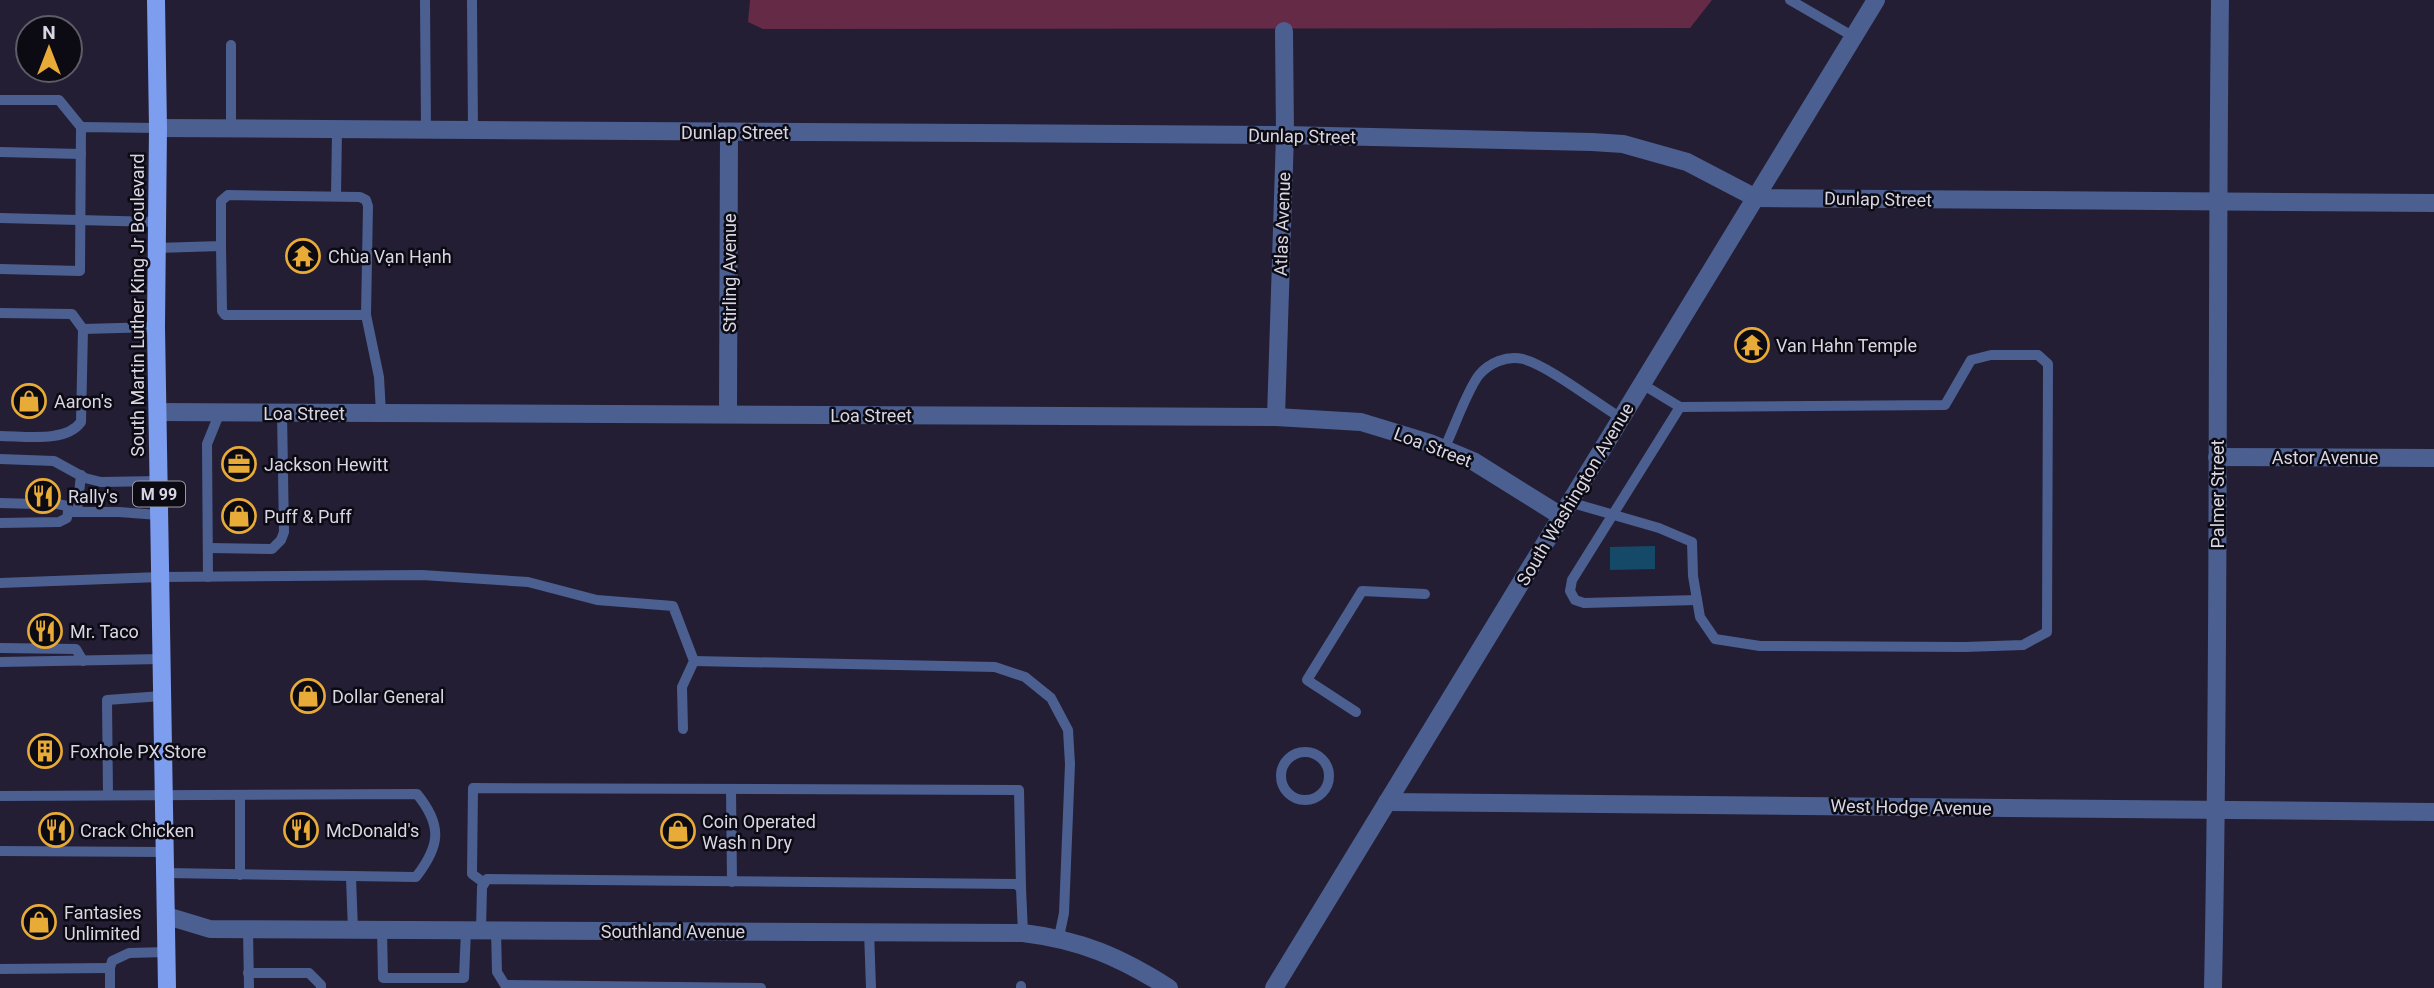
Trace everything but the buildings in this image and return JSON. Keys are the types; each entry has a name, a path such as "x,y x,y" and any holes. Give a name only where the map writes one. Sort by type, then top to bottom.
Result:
{"main road":[{"name":"South Martin Luther King Jr Boulevard","path":"156,0 156,327 167,988"}],"street":[{"name":"South Washington Avenue","path":"1274,988 1876,0"},
{"name":"Palmer Street","path":"2213,988 2217,810 2217,202 2220,0"},
{"name":"Atlas Avenue","path":"1276,417 1285,135 1284,31"},
{"name":"Dunlap Street","path":"158,128 1285,135 1623,144 1687,162 1756,198 2434,203"},
{"name":"Stirling Avenue","path":"728,414 729,132"},
{"name":"Loa Street","path":"158,412 1276,417 1361,422 1473,461 1565,509"},
{"name":"Astor Avenue","path":"2217,457 2434,458"},
{"name":"West Hodge Avenue","path":"1387,802 2434,812"},
{"name":"Southland Avenue","path":"167,916 210,929 1023,933 1059,937 1105,953 1141,970 1169,988"}],"lane":[{"path":"425,0 426,131"},
{"path":"472,0 473,132"},
{"path":"1790,0 1854,37"},
{"path":"231,45 231,129"},
{"path":"0,100 59,100 81,127 80,271 0,269"},
{"path":"81,127 158,128"},
{"path":"335,196 337,130"},
{"path":"0,152 81,154"},
{"path":"366,315 225,315 222,311 221,201 228,195 335,196 360,197 366,200 366,315 379,377 381,413"},
{"path":"0,218 157,222"},
{"path":"157,248 221,246"},
{"path":"0,313 72,313 83,328 81,422 75,430 65,435 0,436"},
{"path":"83,328 156,327"},
{"path":"1565,509 1613,516 1659,528 1692,542 1693,576 1700,617 1714,639 1760,646 1965,647 2023,645 2048,632 2048,364 2038,355 1991,355 1971,360 1945,405 1680,407 1642,384"},
{"path":"1444,449 1477,377 1497,361 1509,358 1522,359 1545,369 1621,418"},
{"path":"1680,407 1572,580 1570,591 1574,600 1584,603 1697,600"},
{"path":"208,577 207,444 220,412"},
{"path":"209,548 272,549 281,540 284,533 282,412"},
{"path":"0,459 54,461 101,482 159,481"},
{"path":"0,523 59,522 67,518 73,512 81,475"},
{"path":"0,503 37,504"},
{"path":"53,503 67,506 73,512 159,515"},
{"path":"0,583 160,577 422,575 528,582 597,600 673,606 694,661 682,687 683,729"},
{"path":"1356,712 1307,680 1362,591 1425,594"},
{"path":"0,648 76,649 83,661"},
{"path":"0,662 162,659"},
{"path":"694,661 995,667 1025,677 1051,698 1068,730 1070,764 1064,913 1059,937"},
{"path":"107,795 107,700 162,696"},
{"path":"1310,753 1325,762 1329,774 1328,782 1319,796 1312,799 1296,798 1284,788 1281,772 1295,755 1310,753"},
{"path":"483,882 472,874 474,788 1019,790 1023,933"},
{"path":"731,789 732,882"},
{"path":"0,796 417,794 431,811 436,840 430,860 416,877 166,873"},
{"path":"240,795 240,875"},
{"path":"0,851 165,852"},
{"path":"351,878 353,930"},
{"path":"483,882 487,879 1016,884 1021,888"},
{"path":"382,930 383,983 464,983 481,930 483,882"},
{"path":"247,929 248,988"},
{"path":"481,930 505,985 761,988"},
{"path":"869,932 871,988"},
{"path":"110,988 110,968 112,961 119,956 167,951"},
{"path":"0,969 110,968"},
{"path":"248,973 309,973 321,988"}],"shaded area":[{"path":"750,0 1712,0 1690,28 763,29 748,22"}],"water":[{"path":"1655,546 1655,569 1610,570 1610,547"}],"place":[{"name":"Chùa Vạn Hạnh","path":"303,256"},
{"name":"Van Hahn Temple","path":"1752,345"},
{"name":"Aaron's","path":"29,401"},
{"name":"Jackson Hewitt","path":"239,464"},
{"name":"Rally's","path":"43,496"},
{"name":"Puff & Puff","path":"239,516"},
{"name":"Mr. Taco","path":"45,631"},
{"name":"Dollar General","path":"308,696"},
{"name":"Foxhole PX Store","path":"45,751"},
{"name":"Crack Chicken","path":"56,830"},
{"name":"McDonald's","path":"301,830"},
{"name":"Coin Operated Wash n Dry","path":"678,831"},
{"name":"Fantasies Unlimited","path":"39,922"}]}
